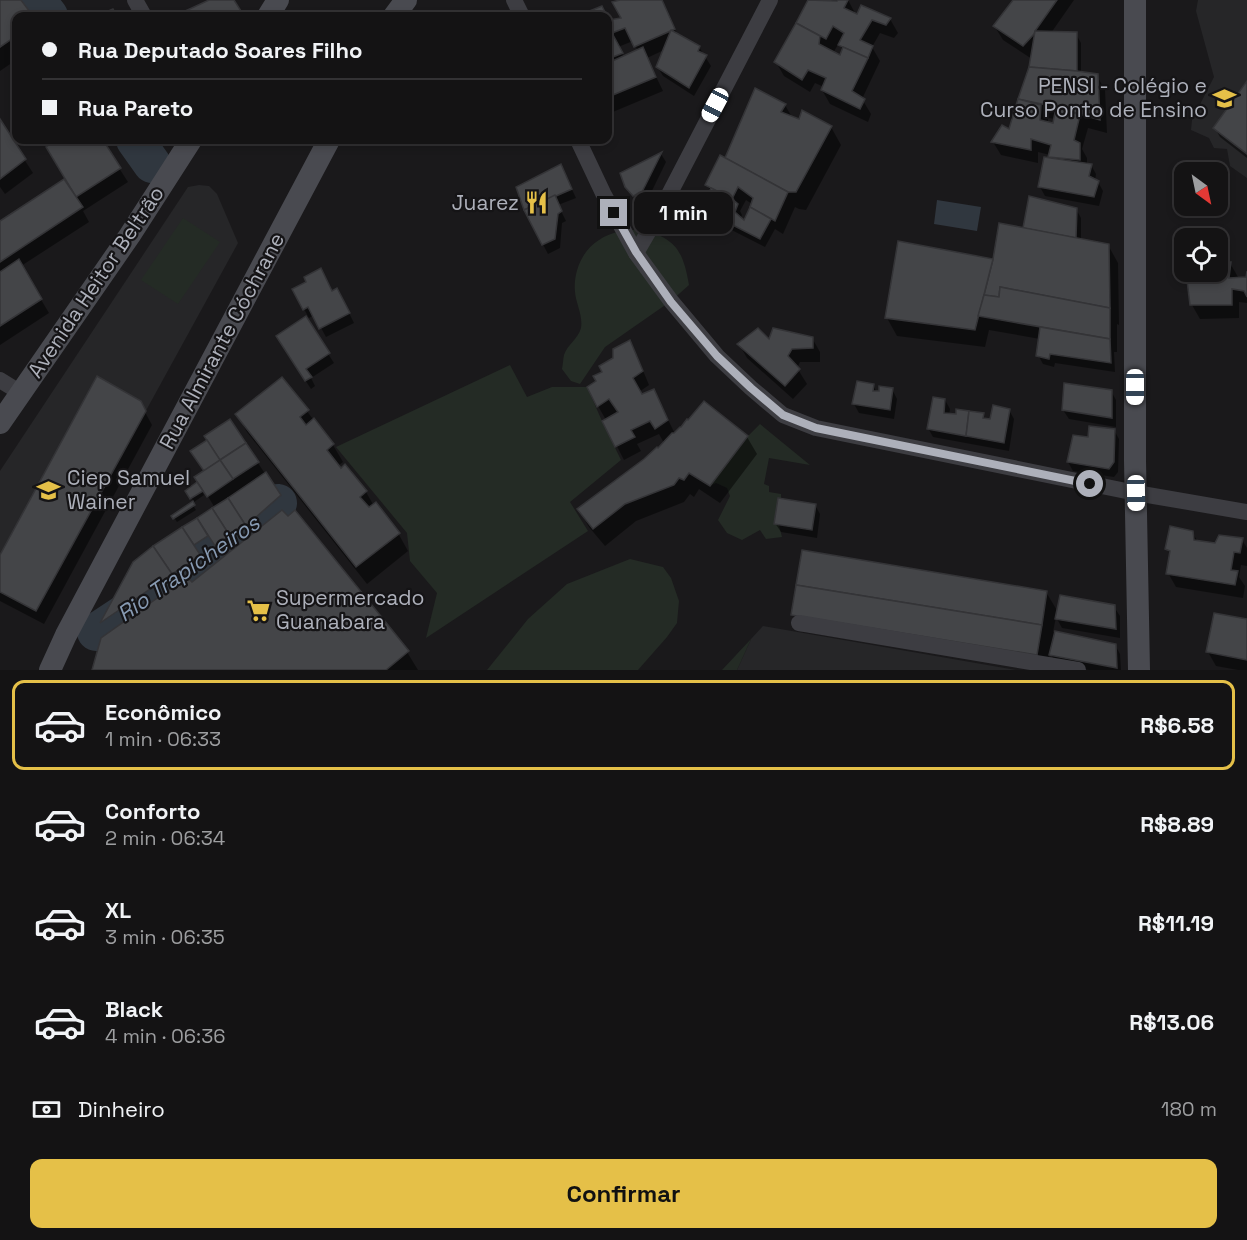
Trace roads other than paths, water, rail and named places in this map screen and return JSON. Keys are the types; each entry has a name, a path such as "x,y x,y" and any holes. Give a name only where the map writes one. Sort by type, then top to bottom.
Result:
{"street":[{"path":"636,252 661,210 770,0"},
{"path":"1134,0 1135,461 1139,670"},
{"name":"Avenida Heitor Beltrão","path":"0,423 130,235 188,144"},
{"name":"Rua Almirante Cóchrane","path":"50,670 66,635 327,144"},
{"path":"580,144 603,193 636,252 678,309 717,356 783,415 816,428 1136,493 1247,512"},
{"path":"0,380 21,393"},
{"path":"799,623 1078,670"}],"waterway":[{"name":"Rio Trapicheiros","path":"37,0 46,12"},
{"name":"Rio Trapicheiros","path":"138,144 152,164"},
{"name":"Rio Trapicheiros","path":"96,632 235,540 278,503"}],"place":[{"name":"PENSI - Colégio e Curso Ponto de Ensino","path":"1225,98"},
{"name":"Juarez","path":"537,203"},
{"name":"Ciep Samuel Wainer","path":"49,490"},
{"name":"Supermercado Guanabara","path":"258,610"}]}
